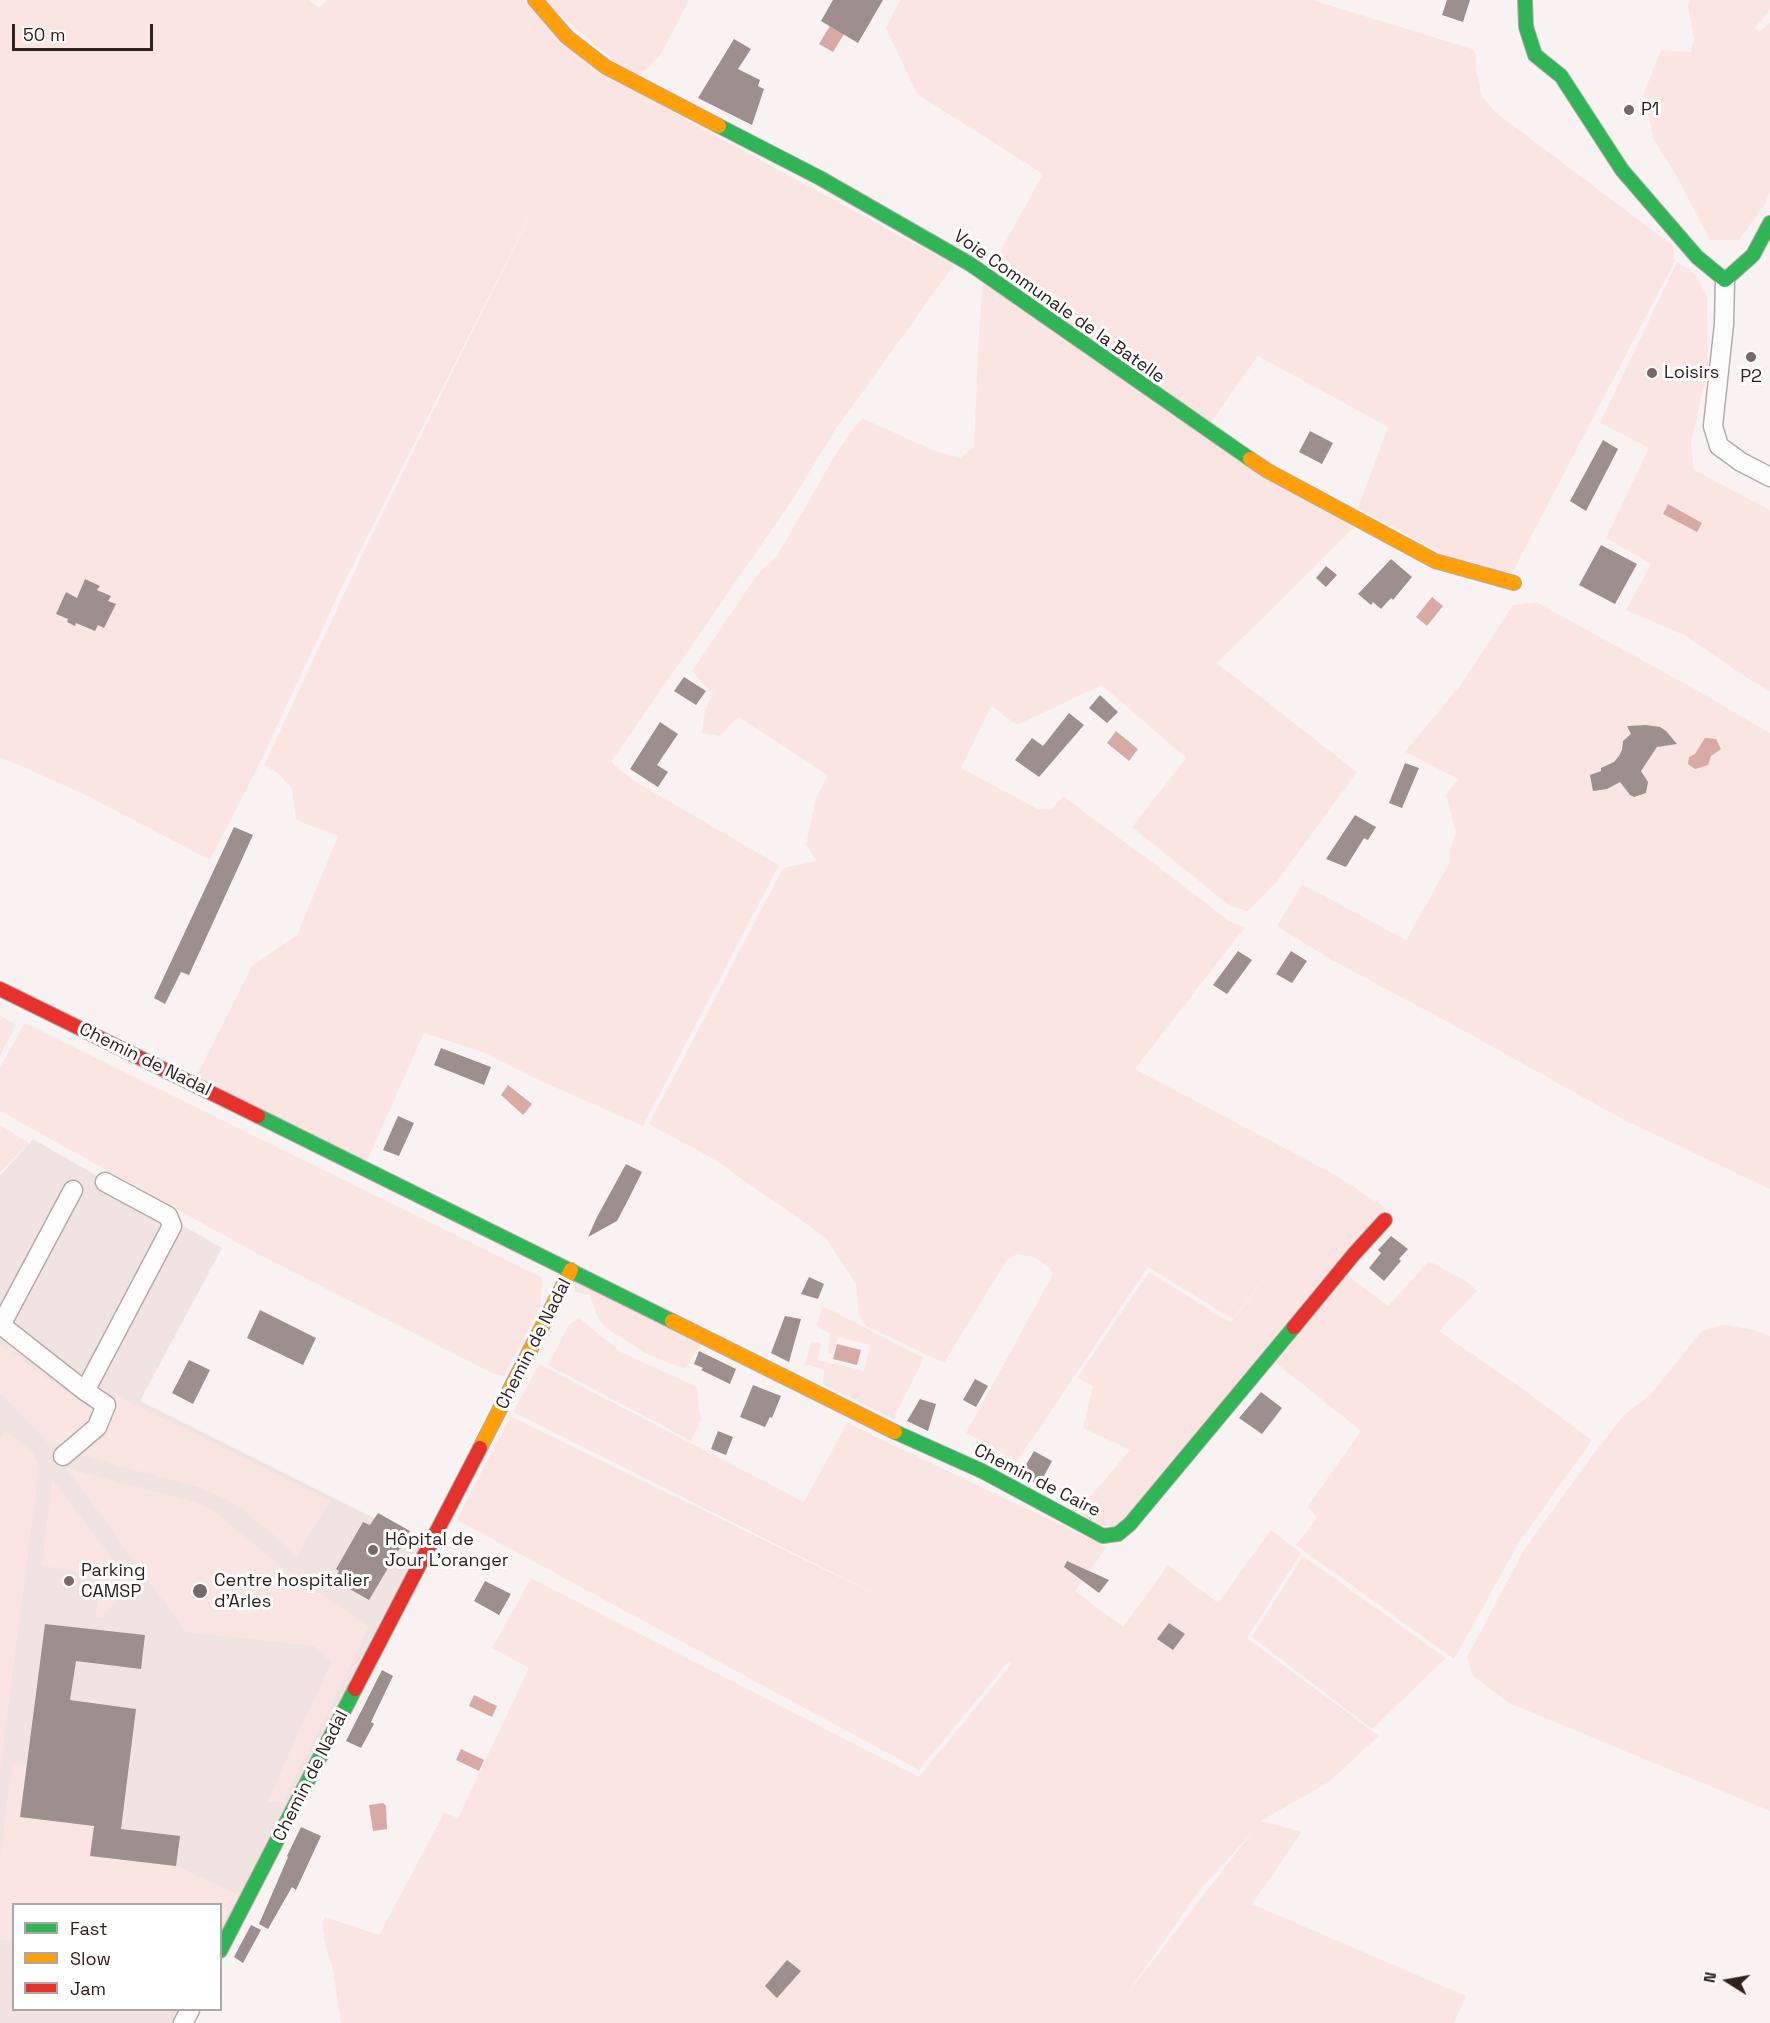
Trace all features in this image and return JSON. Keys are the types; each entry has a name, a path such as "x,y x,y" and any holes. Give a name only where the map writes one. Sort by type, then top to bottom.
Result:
{"street":[{"name":"Voie Communale de la Batelle","path":"536,0 567,37 606,68 820,178 970,264 1268,471 1435,561 1514,583"},
{"path":"1525,0 1526,27 1535,55 1561,76 1622,170 1697,257 1725,280"},
{"path":"1770,223 1753,255 1725,280 1724,324 1713,426 1719,446 1741,462 1770,477"},
{"name":"Chemin de Nadal","path":"0,990 571,1270 222,1947"},
{"path":"85,1391 172,1226 168,1216 105,1182"},
{"path":"63,1456 97,1427 106,1405 1,1325 73,1190"},
{"name":"Chemin de Caire","path":"571,1270 915,1442 982,1471 1103,1536 1118,1534 1130,1524 1354,1254 1385,1220"}],"shaded area":[{"path":"0,0 309,0 319,8 327,0 527,0 679,116 954,265 835,430 793,499 611,762 634,781 779,865 643,1126 541,1081 483,1052 424,1033 367,1161 195,1079 252,966 297,935 338,836 296,820 292,789 279,774 264,765 366,547 544,187 340,591 259,765 210,860 84,794 0,757"},
{"path":"542,0 689,0 660,56 639,75 627,72"},
{"path":"900,0 1312,0 1472,49 1476,54 1476,70 1482,96 1494,111 1672,245 1675,261 1512,573 1461,564 1358,508 1388,427 1258,356 1209,425 991,268 1043,174 917,94 886,28"},
{"path":"1690,0 1770,0 1770,9 1755,28 1759,31 1770,23 1770,192 1765,204 1739,240 1710,240 1677,177 1653,138 1644,93 1661,50 1691,52 1694,39 1688,6"},
{"path":"830,26 844,34 833,52 819,44"},
{"path":"1677,262 1692,271 1707,297 1708,367 1691,444 1694,470 1770,510 1770,691 1684,635 1626,610 1651,564 1606,538 1649,448 1600,423"},
{"path":"983,283 1354,528 1217,663 1357,772 1278,880 1248,911 1230,906 1132,827 1186,758 1102,685 1017,725 991,706 961,768 1038,809 1051,810 1063,796 1229,921 1245,927 1135,1069 1339,1177 1387,1209 1118,1527 1095,1525 1078,1511 1130,1450 1083,1428 1093,1386 1077,1378 1149,1272 1231,1323 1279,1258 1233,1319 1148,1267 1017,1461 966,1433 1053,1274 1049,1267 1033,1257 1017,1254 1006,1261 944,1363 866,1326 859,1315 856,1284 826,1238 715,1160 649,1124 783,868 817,861 806,845 816,798 828,775 738,717 720,736 702,733 705,710 713,694 692,671 757,575 777,556 838,450 862,418 935,451 960,458 974,447"},
{"path":"1668,504 1702,523 1697,532 1663,514"},
{"path":"1432,597 1443,606 1427,626 1416,617"},
{"path":"1536,602 1770,733 1770,1189 1624,1120 1328,958 1277,926 1302,884 1406,940 1450,862 1450,850 1456,833 1446,795 1458,779 1405,752 1459,687 1513,605"},
{"path":"1116,731 1138,749 1129,761 1107,743"},
{"path":"1705,738 1716,739 1721,749 1711,756 1708,765 1695,769 1688,764 1689,757 1695,754"},
{"path":"0,1015 16,1025 0,1056"},
{"path":"25,1023 543,1278 540,1307 504,1376 492,1373 256,1253 0,1111 0,1067"},
{"path":"508,1085 532,1104 523,1115 501,1095"},
{"path":"0,1125 29,1143 0,1172"},
{"name":"Centre hospitalier d'Arles","path":"33,1139 222,1248 140,1401 424,1543 222,1939 222,1903 12,1903 12,2011 184,2011 177,2023 0,2023 0,1176"},
{"path":"1429,1261 1469,1283 1477,1291 1439,1331 1592,1440 1518,1544 1454,1659 1296,1545 1317,1518 1308,1506 1361,1431 1276,1363 1346,1274 1388,1306"},
{"path":"575,1275 702,1341 686,1368 645,1353 606,1328 596,1313 590,1295 575,1292"},
{"path":"823,1306 924,1358 893,1419 823,1384 824,1370 805,1364 811,1342 821,1343 818,1360 864,1371 870,1345 838,1337 833,1354 828,1353 830,1334 816,1326"},
{"path":"579,1318 621,1352 695,1386 698,1390 699,1411 702,1419 691,1441 548,1365 569,1324"},
{"path":"1723,1325 1755,1330 1770,1336 1770,1811 1509,1703 1473,1676 1467,1657 1524,1550 1591,1457 1624,1415 1650,1395 1702,1331"},
{"path":"837,1344 861,1350 857,1365 833,1359"},
{"path":"0,1345 91,1409 86,1427 62,1444 48,1443 0,1393"},
{"path":"539,1364 804,1502 847,1423 1107,1547 1075,1591 1123,1627 1168,1565 1218,1603 1271,1530 1301,1553 1247,1638 1379,1736 1329,1782 1261,1821 1302,1832 1252,1904 1466,1996 1454,2023 341,2023 333,1970 322,1924 325,1917 379,1935 444,1813 458,1818 529,1668 492,1648 531,1578 919,1777 1012,1663 1009,1661 919,1770 457,1520 510,1416 901,1607 513,1412","holes":["1253,1831 1127,1994 1199,1891"]},
{"path":"117,1396 330,1500 297,1557 267,1529 225,1499 201,1488 79,1455 105,1436 111,1409"},
{"path":"5,1431 33,1452 39,1469 0,1771 0,1438"},
{"path":"66,1468 195,1502 215,1512 288,1572 369,1627 284,1801 267,1802 331,1662 314,1646 186,1632"},
{"path":"52,1479 131,1583 102,1618 96,1617 99,1574 42,1566"},
{"path":"1303,1556 1446,1658 1372,1729 1252,1637"},
{"path":"474,1695 497,1706 492,1717 469,1706"},
{"path":"461,1749 484,1760 479,1771 456,1760"},
{"path":"12,1764 27,1765 21,1817 94,1826 91,1856 176,1866 239,1895 222,1924 222,1903 12,1903 12,1941 0,1939 0,1860"},
{"path":"383,1803 386,1806 387,1829 373,1831 369,1805"}],"building":[{"path":"833,0 883,0 858,43 821,21"},
{"path":"1447,0 1470,0 1463,22 1442,15"},
{"path":"734,39 751,49 738,69 760,80 758,86 764,89 752,125 698,98"},
{"path":"1310,431 1333,443 1322,464 1299,452"},
{"path":"1603,440 1618,449 1586,511 1570,501"},
{"path":"1601,545 1637,564 1615,604 1579,585"},
{"path":"1391,559 1412,577 1393,600 1391,598 1381,609 1373,602 1371,605 1358,594"},
{"path":"1326,566 1337,575 1326,587 1316,578"},
{"path":"85,579 100,586 97,590 111,596 108,601 116,604 104,628 98,625 95,631 76,623 75,626 67,622 68,619 56,614 66,592 77,598"},
{"path":"684,677 706,691 696,705 674,691"},
{"path":"1100,695 1118,712 1107,723 1089,708"},
{"path":"1069,713 1084,725 1039,777 1015,760 1032,738 1043,746"},
{"path":"660,722 678,734 657,765 668,772 658,787 630,769"},
{"path":"1627,726 1660,727 1677,744 1657,747 1641,771 1648,782 1646,793 1634,797 1620,782 1607,789 1593,791 1590,775 1601,771 1601,768 1614,762 1619,756 1623,741 1631,734"},
{"path":"1405,763 1419,768 1402,808 1389,803"},
{"path":"1355,815 1376,827 1368,840 1364,838 1346,867 1326,859"},
{"path":"234,827 253,835 189,975 181,972 165,1004 154,998"},
{"path":"1238,951 1252,960 1227,994 1213,985"},
{"path":"1291,951 1307,961 1292,983 1276,974"},
{"path":"441,1048 491,1067 484,1085 434,1065"},
{"path":"398,1116 414,1123 399,1156 383,1150"},
{"path":"626,1164 642,1172 627,1202 617,1221 588,1237 597,1217"},
{"path":"1391,1236 1408,1249 1384,1281 1369,1268 1381,1253 1378,1250"},
{"path":"809,1277 824,1284 818,1299 801,1294"},
{"path":"260,1310 316,1338 303,1365 247,1338"},
{"path":"785,1316 801,1319 789,1362 771,1353"},
{"path":"699,1351 736,1369 730,1384 701,1370 703,1368 694,1364"},
{"path":"189,1360 210,1370 193,1404 172,1393"},
{"path":"975,1379 988,1386 976,1407 963,1400"},
{"path":"753,1385 781,1396 772,1418 770,1417 765,1427 740,1417"},
{"path":"1261,1392 1282,1408 1262,1434 1239,1418"},
{"path":"920,1399 936,1404 928,1431 907,1421"},
{"path":"718,1431 733,1437 726,1455 711,1449"},
{"path":"1034,1451 1052,1461 1039,1485 1020,1475"},
{"name":"Hôpital de Jour L'oranger","path":"378,1513 410,1531 369,1600 334,1580 339,1571 336,1569 363,1522 370,1525"},
{"path":"1067,1561 1109,1580 1099,1593 1064,1567"},
{"path":"485,1581 511,1594 499,1615 474,1601"},
{"path":"1169,1623 1185,1634 1173,1650 1157,1639"},
{"path":"45,1624 145,1635 141,1669 76,1661 70,1700 136,1709 121,1829 180,1836 176,1866 90,1856 94,1826 20,1817"},
{"path":"382,1670 393,1676 371,1722 374,1724 361,1748 346,1741"},
{"path":"301,1827 321,1836 296,1890 292,1887 268,1929 259,1924"},
{"path":"251,1925 261,1930 243,1963 234,1957"},
{"path":"787,1960 801,1971 777,1998 765,1986"}],"traffic: fast":[{"path":"1525,0 1526,27 1535,55 1561,76 1622,170 1697,257 1725,280 1753,255 1770,223"},
{"path":"719,126 820,178 970,264 1250,459"},
{"path":"258,1116 672,1321"},
{"path":"895,1432 982,1471 1103,1536 1118,1534 1130,1524 1294,1327"},
{"path":"222,1947 355,1689"}],"traffic: slow":[{"path":"535,0 567,37 606,67 719,126"},
{"path":"1250,459 1268,471 1435,561 1514,583"},
{"path":"480,1448 571,1270"},
{"path":"672,1321 895,1432"}],"traffic: jam":[{"path":"0,989 258,1116"},
{"path":"1294,1327 1385,1220"},
{"path":"355,1689 480,1448"}],"place":[{"name":"P1","path":"1629,110"},
{"name":"P2","path":"1751,357"},
{"name":"Loisirs","path":"1652,373"},
{"name":"Hôpital de Jour L'oranger","path":"373,1550"},
{"name":"Parking CAMSP","path":"69,1581"},
{"name":"Centre hospitalier d'Arles","path":"200,1591"}]}
